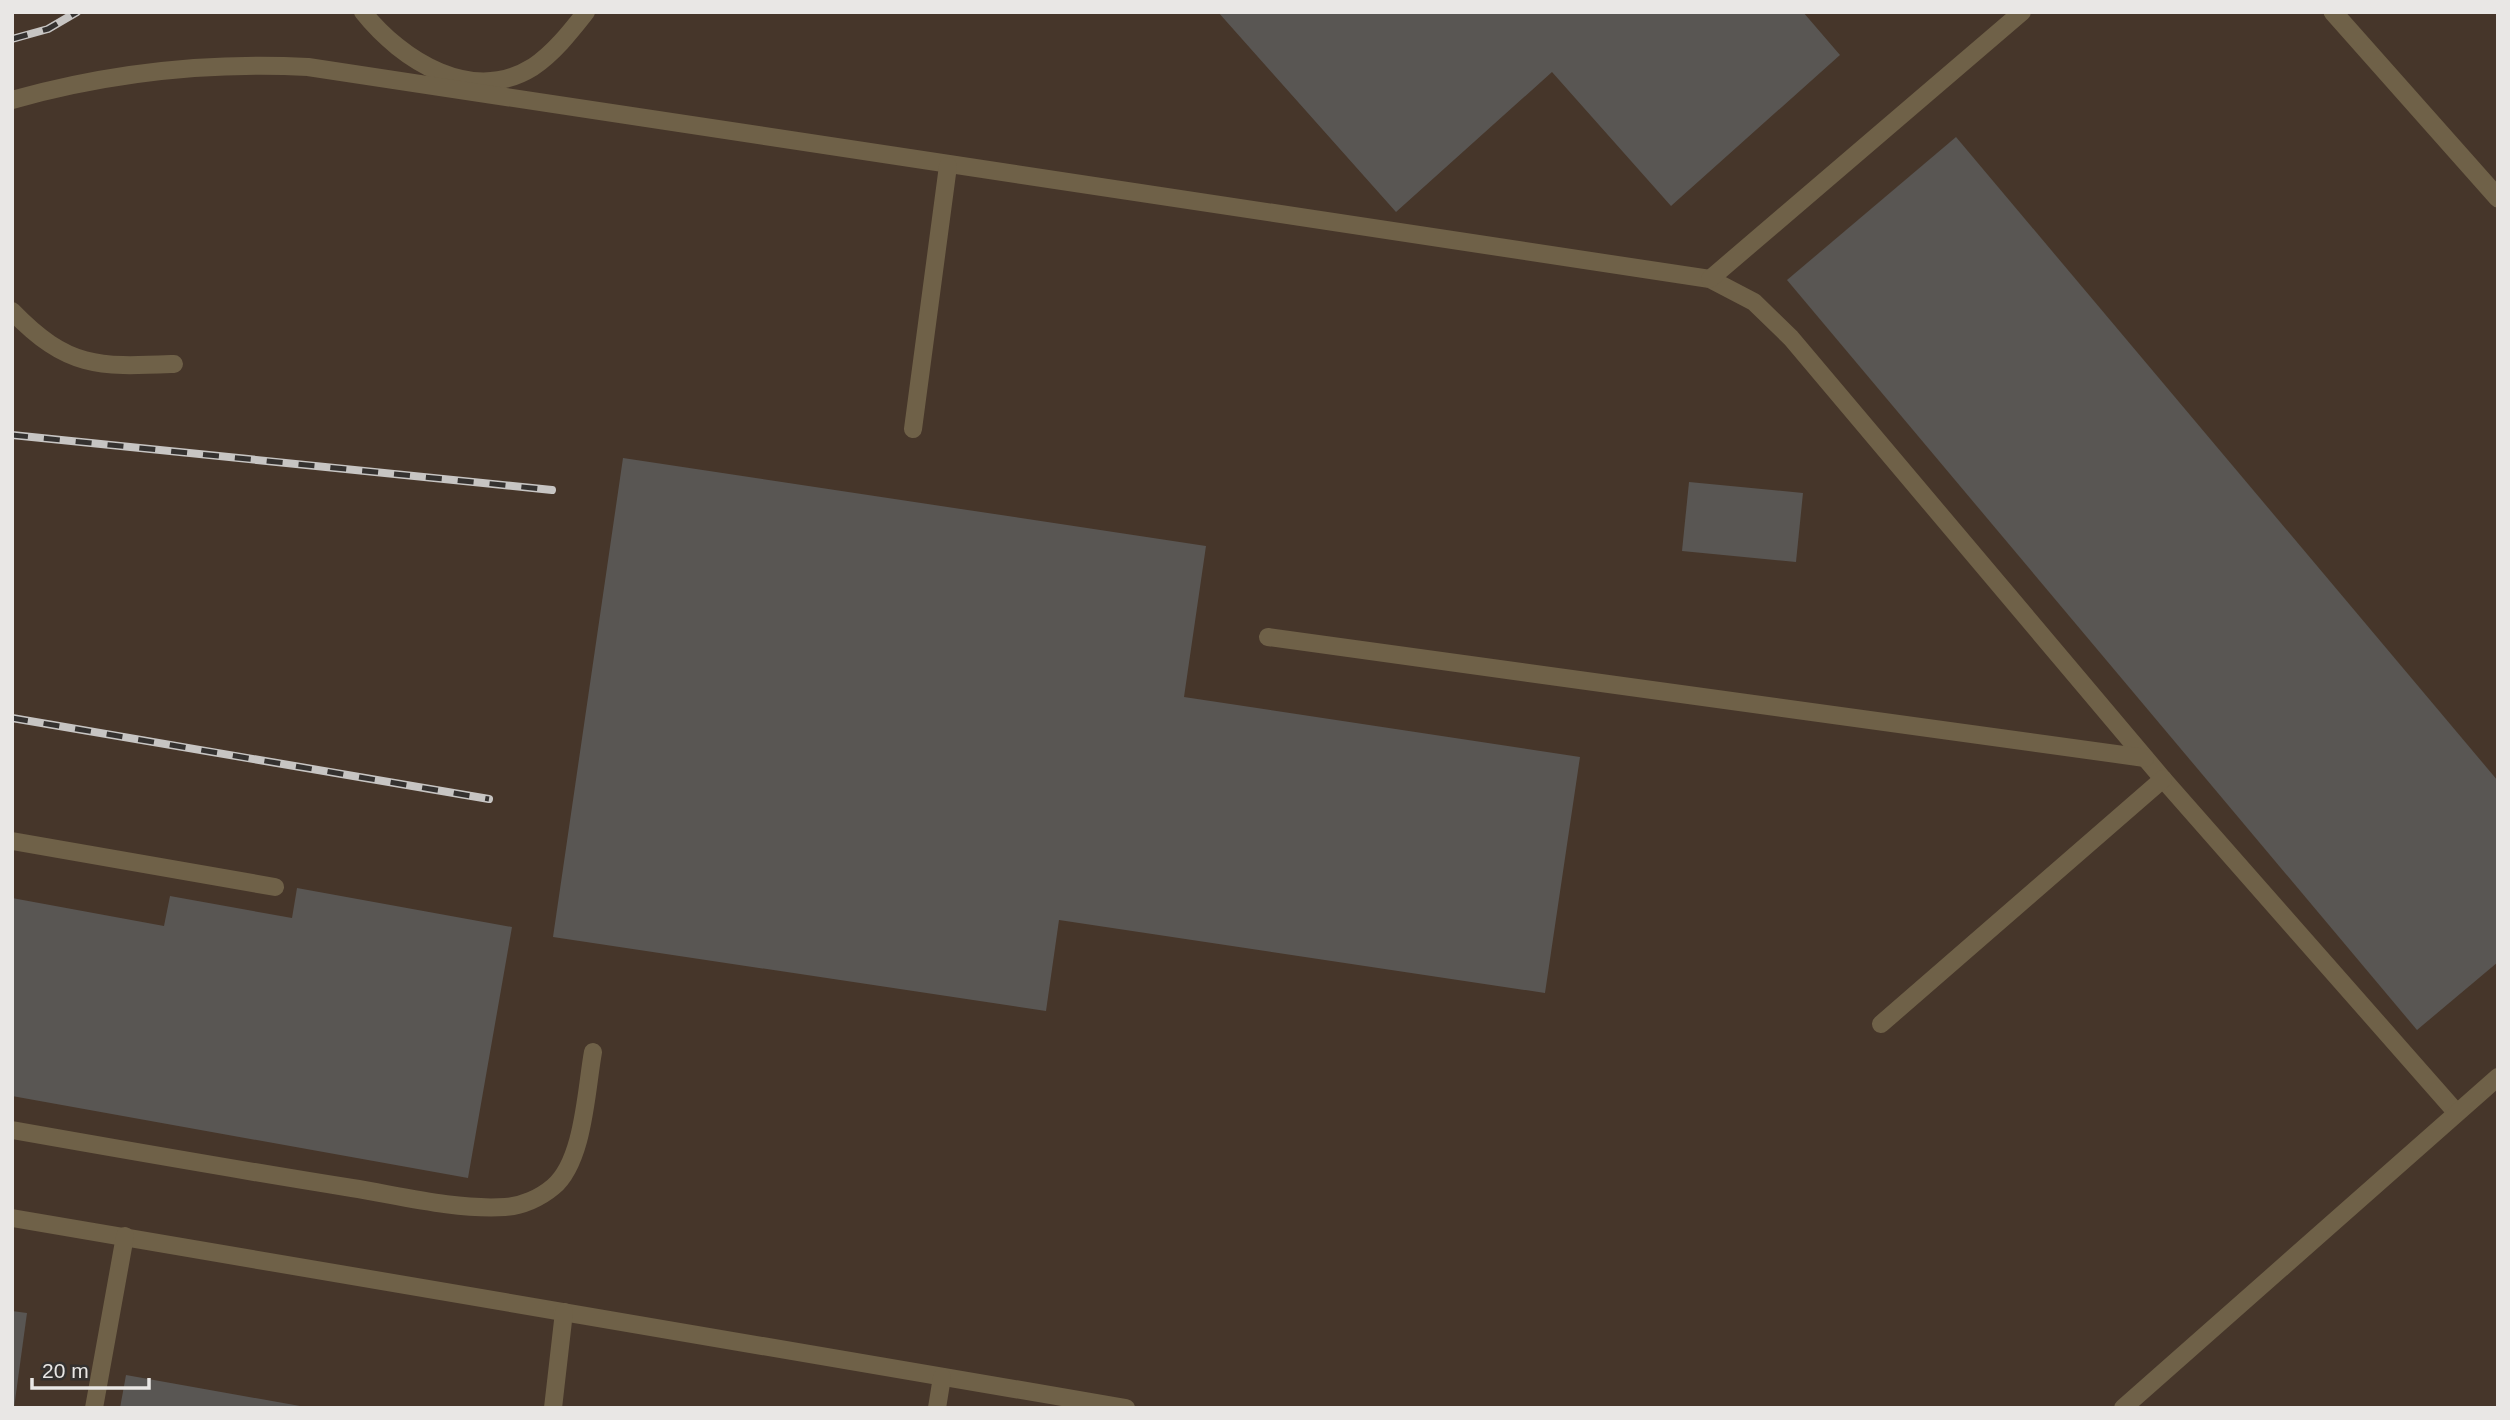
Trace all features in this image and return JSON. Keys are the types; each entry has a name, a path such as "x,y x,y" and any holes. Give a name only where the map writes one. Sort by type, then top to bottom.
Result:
{"street":[{"path":"2333,12 2498,198"}],"lane":[{"path":"363,12 417,62 463,81 495,80 532,67 564,40 586,12"},
{"path":"1710,279 2022,12"},
{"path":"12,100 120,76 196,68 307,67 948,166 1710,279 1754,302 1791,338 2163,779 2456,1112"},
{"path":"913,429 948,166"},
{"path":"12,312 46,343 70,357 116,366 174,364"},
{"path":"1268,637 2145,758"},
{"path":"1881,1024 2163,779"},
{"path":"12,841 275,887"},
{"path":"12,1130 429,1200 505,1207 538,1197 565,1174 573,1158 579,1135 593,1052"},
{"path":"2123,1408 2498,1077"},
{"path":"12,1218 1126,1408"},
{"path":"94,1408 125,1236"},
{"path":"553,1408 564,1312"},
{"path":"937,1408 942,1377"}],"shaded area":[{"path":"12,12 2498,12 2498,1408 12,1408"}],"building":[{"path":"1218,12 1803,12 1840,55 1671,206 1552,72 1396,212"},
{"path":"1956,137 2498,781 2498,962 2417,1030 1787,280"},
{"path":"623,458 1206,546 1184,697 1580,757 1545,993 1059,920 1046,1011 553,937"},
{"path":"1689,482 1803,493 1796,562 1682,551"},
{"path":"297,888 512,927 468,1178 12,1096 12,898 164,926 170,896 292,918"},
{"path":"12,1311 27,1313 14,1408 12,1408"},
{"path":"126,1375 300,1406 300,1408 120,1408"}],"railway":[{"path":"12,39 48,29 77,12"},
{"path":"12,435 552,490"},
{"path":"12,718 489,799"}]}
